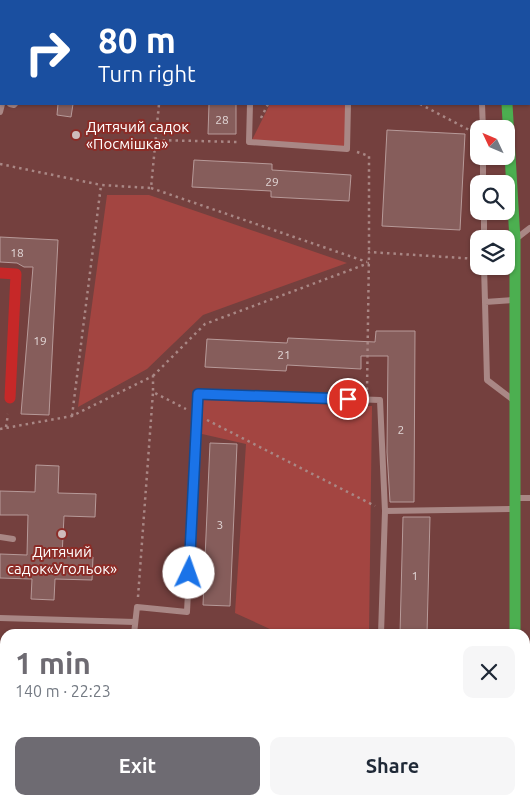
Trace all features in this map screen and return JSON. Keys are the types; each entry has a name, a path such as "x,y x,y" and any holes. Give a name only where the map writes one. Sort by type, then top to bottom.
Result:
{"street":[{"path":"507,105 514,230"},
{"path":"0,273 16,274 10,398"},
{"path":"515,275 515,629"}],"lane":[{"path":"250,105 249,142 347,149 348,105"},
{"path":"482,105 482,120"},
{"path":"515,240 530,228"},
{"path":"484,275 487,380 515,401"},
{"path":"485,302 515,300"},
{"path":"135,629 137,607 187,612 198,394 380,400 386,511 381,629"},
{"path":"386,511 515,503 530,498"},
{"path":"0,537 13,539"},
{"path":"0,618 136,622"}],"path":[{"path":"151,188 159,105"},
{"path":"422,105 470,130"},
{"path":"156,140 249,142"},
{"path":"347,149 369,156 367,400"},
{"path":"0,164 101,185 151,188 369,263"},
{"path":"72,416 101,185"},
{"path":"369,252 470,258"},
{"path":"152,376 205,324 369,263"},
{"path":"137,607 153,392"}],"shaded area":[{"path":"270,105 346,105 347,147 252,140"},
{"path":"107,195 149,195 347,263 203,315 147,369 78,407"},
{"path":"203,400 372,406 369,629 270,629 235,613 246,444 202,434"}],"building":[{"path":"58,105 73,105 71,117 57,115"},
{"path":"209,105 236,105 236,134 208,134"},
{"path":"387,130 465,134 460,230 382,226"},
{"path":"194,160 272,164 272,170 351,175 349,201 271,197 271,191 192,187"},
{"path":"0,237 58,240 49,415 21,414 33,267 24,267 17,263 0,262"},
{"path":"376,331 415,331 414,502 390,502 387,452 388,356 361,356 361,369 287,365 286,371 205,367 207,339 287,343 288,338 375,342"},
{"path":"210,443 237,444 230,606 203,605"},
{"path":"36,465 59,466 58,493 96,494 95,517 64,516 62,556 93,557 92,580 55,579 54,600 31,599 32,579 0,578 0,554 27,555 28,515 0,515 0,491 35,492"},
{"path":"403,517 430,517 427,629 400,629"}],"traffic: fast":[{"path":"507,105 515,240 515,629"}],"traffic: jam":[{"path":"0,273 16,274 10,398"}],"place":[{"name":"Дитячий садок «Посмішка»","path":"76,135"},
{"name":"Дитячий садок«Угольок»","path":"62,534"}],"route":[{"path":"189,573 198,394 348,399"}]}
